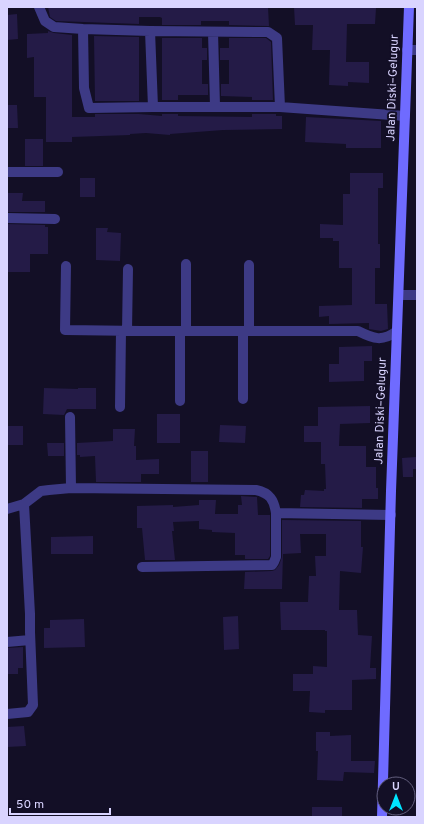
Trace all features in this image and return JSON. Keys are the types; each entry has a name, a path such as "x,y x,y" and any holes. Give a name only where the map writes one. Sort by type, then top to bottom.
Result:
{"main road":[{"name":"Jalan Diski–Gelugur","path":"382,817 405,116 412,50 408,7"}],"street":[{"path":"39,7 45,21 54,27 150,31 266,31 277,38 280,107"},
{"path":"83,29 84,88 89,108 215,106 280,107 405,116"},
{"path":"150,31 153,107"},
{"path":"213,32 215,106"},
{"path":"7,172 58,172"},
{"path":"7,218 55,219"},
{"path":"180,402 186,264"},
{"path":"243,399 249,264"},
{"path":"66,266 65,330 358,331 372,338 388,338 397,331"},
{"path":"120,408 128,269"},
{"path":"398,295 417,295"},
{"path":"70,417 71,488"},
{"path":"7,509 24,504 41,492 71,488 256,490 264,492 269,496 276,513 276,558 272,564 142,567"},
{"path":"7,714 28,712 33,706 24,504"},
{"path":"276,513 391,515"},
{"path":"7,642 30,640"}],"building":[{"path":"48,7 268,7 269,26 229,25 229,21 201,21 201,25 162,25 162,18 160,17 139,17 139,24 56,21 50,17"},
{"path":"294,7 376,8 375,24 347,24 346,62 369,62 369,83 348,82 348,86 329,85 330,50 312,50 313,25 295,25"},
{"path":"17,14 18,39 7,40 7,15"},
{"path":"48,31 72,35 72,117 95,117 95,114 139,114 162,116 162,114 178,114 178,116 252,117 252,114 276,114 276,116 282,116 282,129 223,130 170,135 146,133 72,137 72,142 46,142 46,97 34,97 34,57 27,58 27,34 48,33"},
{"path":"94,36 139,37 139,101 95,101"},
{"path":"162,38 202,38 202,48 207,48 207,60 202,60 202,84 208,84 208,95 178,95 178,100 162,100"},
{"path":"229,38 266,38 271,42 273,100 252,100 252,97 221,96 221,84 229,84 229,60 220,60 220,48 229,48"},
{"path":"7,105 17,105 18,128 7,128"},
{"path":"306,117 381,121 381,148 346,148 346,144 305,142"},
{"path":"25,139 43,139 43,166 25,166"},
{"path":"350,173 383,173 383,188 378,188 378,244 380,244 380,268 375,268 375,304 387,304 388,329 381,331 369,329 369,323 329,324 329,316 319,317 319,306 352,305 352,268 339,268 339,241 333,241 333,238 320,238 320,224 343,225 343,194 350,194"},
{"path":"80,178 95,178 95,197 80,197"},
{"path":"7,193 23,193 22,201 45,201 45,212 7,212"},
{"path":"7,224 45,225 45,227 48,227 48,254 30,254 30,272 7,272"},
{"path":"96,228 108,228 107,232 121,233 120,261 96,260"},
{"path":"372,346 372,361 364,361 364,381 329,382 329,364 339,364 339,347"},
{"path":"44,388 96,388 96,409 67,409 64,415 43,414"},
{"path":"370,406 370,423 340,424 339,446 366,446 366,467 376,467 376,488 378,488 378,499 362,499 362,508 300,507 301,495 304,495 305,490 324,491 324,489 326,489 325,464 321,464 321,442 304,442 304,426 318,426 318,407"},
{"path":"157,414 180,414 180,443 157,443"},
{"path":"220,425 246,426 245,443 219,442"},
{"path":"7,426 23,426 23,445 7,445"},
{"path":"113,429 135,429 134,446 136,446 136,460 159,459 159,474 141,474 141,482 96,482 95,456 80,457 80,455 77,455 77,443 113,441"},
{"path":"47,443 64,443 64,456 48,456"},
{"path":"191,451 208,451 208,482 191,482"},
{"path":"416,457 416,469 413,469 413,477 403,477 402,458"},
{"path":"241,496 257,497 258,515 270,515 270,556 268,559 245,559 245,555 235,555 235,533 212,532 212,530 199,529 199,521 173,522 174,531 172,531 175,560 145,560 142,528 137,528 137,506 173,505 173,507 199,505 199,500 216,500 215,514 238,514 238,505 242,505"},
{"path":"282,520 361,521 361,547 363,547 361,573 340,571 339,610 357,610 358,635 372,636 370,668 376,668 376,679 352,680 352,710 325,710 325,713 309,712 310,691 293,691 293,674 313,674 313,666 327,667 327,631 281,630 280,602 308,602 309,576 316,576 315,556 326,556 326,534 300,534 301,553 283,554 282,589 244,589 245,572 272,571 279,565 282,557"},
{"path":"93,536 93,554 51,554 51,537"},
{"path":"238,616 239,649 224,650 223,617"},
{"path":"84,619 85,647 44,648 44,628 50,628 50,620"},
{"path":"23,647 23,668 18,668 18,674 7,674 7,648"},
{"path":"24,726 26,746 7,747 7,727"},
{"path":"316,732 330,732 330,736 351,735 351,761 375,761 374,773 344,772 343,781 317,780 318,751 316,751"},
{"path":"312,807 342,807 342,817 312,817"}]}
